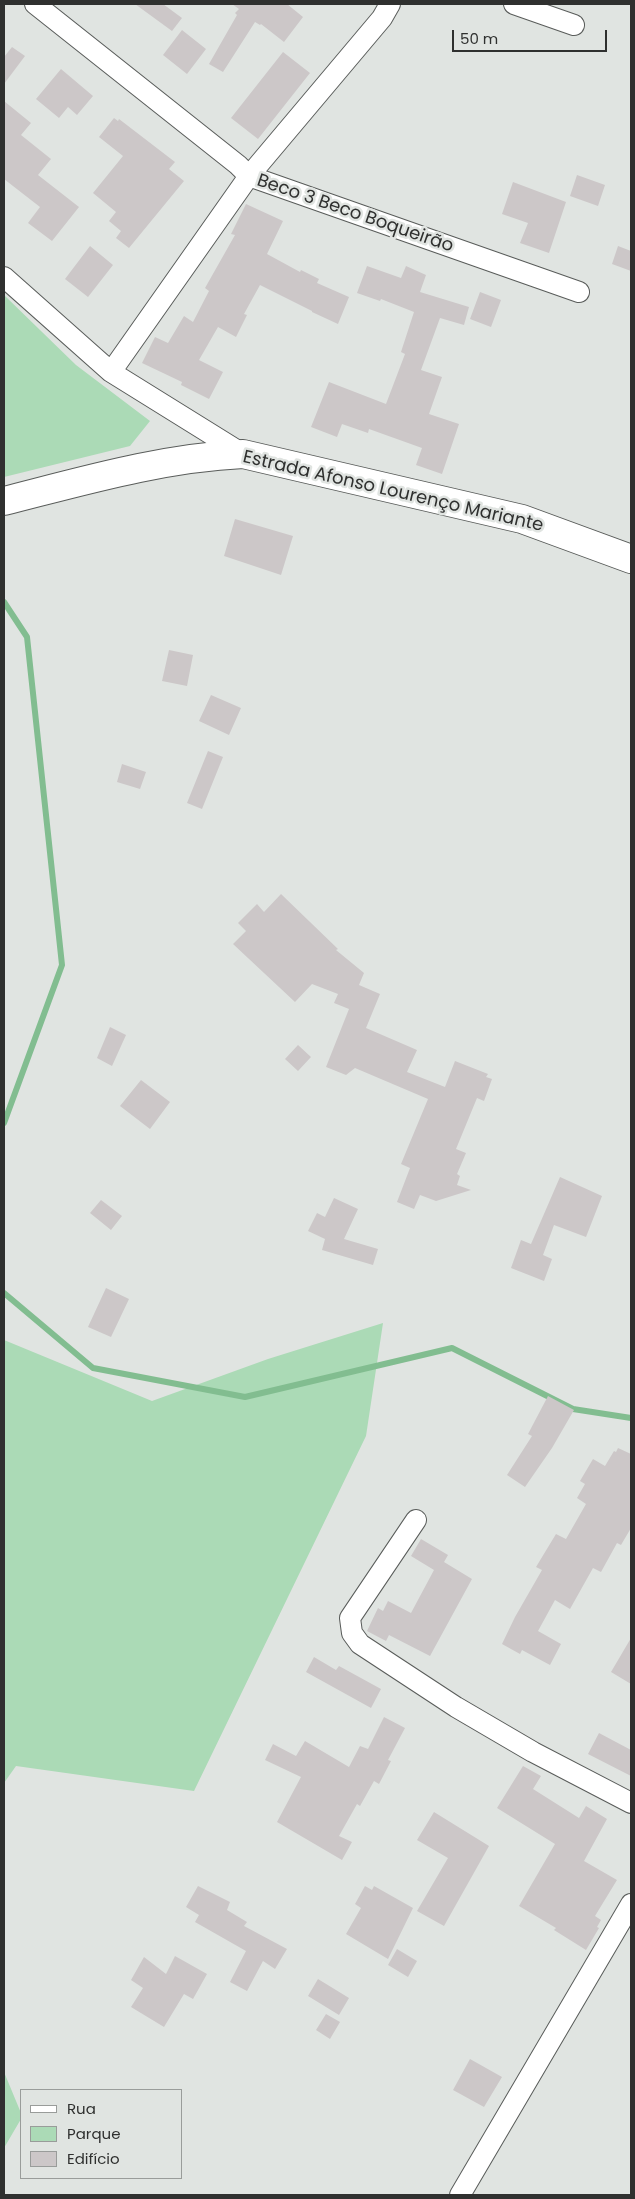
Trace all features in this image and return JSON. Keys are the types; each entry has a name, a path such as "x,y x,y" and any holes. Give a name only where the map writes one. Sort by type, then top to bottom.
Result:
{"main road":[{"name":"Estrada Afonso Lourenço Mariante","path":"4,501 156,464 203,456 243,454 522,519 631,559"}],"street":[{"name":"Beco 3 Beco Boqueirão","path":"35,4 249,176 579,292"},
{"path":"110,372 249,176 382,18 390,4"},
{"path":"514,4 574,25"},
{"path":"4,277 110,372 243,454"},
{"path":"416,1520 350,1618 352,1633 360,1644 456,1707 533,1752 631,1803"},
{"path":"460,2195 631,1904"}],"green space":[{"path":"4,295 76,365 150,421 130,446 4,477"},
{"path":"383,1323 366,1436 194,1791 16,1766 4,1783 4,1340 152,1401 268,1359"},
{"path":"4,2072 20,2111 20,2121 4,2148"}],"building":[{"path":"135,4 163,4 182,18 172,31"},
{"path":"232,4 287,4 303,17 284,42 261,24 255,22 223,72 209,64 237,15 235,13 239,9"},
{"path":"182,30 206,49 187,74 163,55"},
{"path":"12,47 25,56 4,84 4,57"},
{"path":"283,52 310,73 258,139 231,118"},
{"path":"61,69 93,96 77,115 68,107 59,118 36,99"},
{"path":"4,101 31,123 21,135 51,159 38,175 79,207 52,241 28,223 40,207 4,179"},
{"path":"114,118 118,121 119,119 175,162 169,169 184,181 129,248 116,238 121,231 109,221 116,212 93,193 123,156 99,137"},
{"path":"577,175 605,185 598,206 570,196"},
{"path":"513,182 566,202 549,253 520,243 528,223 502,214"},
{"path":"246,204 283,221 267,254 300,272 301,270 319,279 317,283 349,297 338,324 260,285 244,314 247,315 236,337 218,327 199,360 223,372 209,399 181,385 182,382 142,363 155,337 168,343 184,316 193,322 209,291 205,288 235,235 231,234"},
{"path":"90,246 113,265 88,297 65,279"},
{"path":"618,246 631,251 631,271 612,264"},
{"path":"367,266 401,278 406,266 426,275 420,292 469,307 464,325 440,318 421,370 442,377 429,414 459,424 442,474 416,465 422,448 369,429 368,433 342,424 337,437 311,427 329,382 386,404 405,354 401,352 414,312 381,299 380,301 357,293"},
{"path":"480,292 501,300 491,327 470,319"},
{"path":"235,519 293,536 281,575 224,556"},
{"path":"169,650 193,655 187,686 162,681"},
{"path":"211,695 241,708 229,735 199,721"},
{"path":"208,751 223,757 202,809 187,803"},
{"path":"122,764 146,772 140,789 117,782"},
{"path":"281,894 338,949 336,950 364,973 359,985 380,994 366,1028 417,1050 407,1072 445,1087 455,1061 488,1074 486,1077 492,1079 484,1101 477,1098 456,1149 466,1153 457,1174 460,1176 457,1185 471,1190 436,1201 420,1195 414,1209 397,1202 410,1168 401,1164 428,1099 355,1068 346,1075 326,1067 349,1009 334,1003 338,994 312,984 295,1002 233,944 246,931 238,923 257,904 264,912"},
{"path":"110,1027 126,1035 112,1066 97,1058"},
{"path":"298,1045 311,1057 298,1071 285,1059"},
{"path":"141,1080 170,1102 150,1129 120,1106"},
{"path":"560,1177 602,1196 586,1237 554,1225 543,1255 552,1259 544,1281 511,1268 521,1240 531,1244"},
{"path":"334,1198 358,1209 344,1239 378,1249 373,1265 322,1250 325,1239 308,1231 317,1213 325,1217"},
{"path":"101,1200 122,1216 111,1230 90,1213"},
{"path":"106,1288 129,1299 111,1337 88,1327"},
{"path":"548,1396 574,1410 552,1448 525,1487 507,1475 532,1436 528,1434"},
{"path":"618,1448 631,1454 631,1528 621,1545 617,1543 601,1572 593,1568 570,1609 555,1600 538,1631 561,1644 550,1665 522,1650 520,1654 502,1644 542,1570 536,1567 556,1534 566,1539 586,1504 577,1498 585,1484 580,1481 593,1459 605,1466"},
{"path":"421,1539 448,1555 444,1562 472,1579 430,1656 389,1635 386,1641 367,1631 378,1608 383,1611 388,1601 411,1613 434,1570 411,1556"},
{"path":"631,1638 631,1684 611,1672"},
{"path":"314,1657 336,1670 339,1666 381,1689 371,1708 306,1672"},
{"path":"384,1717 405,1728 388,1760 391,1761 379,1784 374,1781 360,1806 357,1804 339,1836 352,1842 342,1860 277,1822 301,1777 265,1760 273,1744 296,1756 305,1741 349,1767 360,1746 368,1749"},
{"path":"599,1733 631,1750 631,1776 588,1754"},
{"path":"523,1766 541,1776 533,1789 579,1818 586,1806 607,1819 584,1861 617,1880 595,1916 601,1920 597,1927 599,1928 586,1950 554,1930 556,1928 519,1906 555,1844 497,1808"},
{"path":"434,1812 489,1846 444,1926 417,1911 448,1858 417,1840"},
{"path":"198,1886 230,1902 227,1910 247,1922 244,1926 287,1949 275,1969 263,1961 247,1991 230,1982 246,1951 195,1922 199,1915 186,1907"},
{"path":"365,1886 372,1890 374,1886 413,1908 388,1959 346,1934 361,1908 355,1904"},
{"path":"397,1949 417,1961 408,1977 388,1965"},
{"path":"175,1956 207,1974 193,1999 184,1994 164,2027 131,2007 143,1988 131,1980 144,1957 166,1974"},
{"path":"318,1979 349,1998 339,2015 308,1996"},
{"path":"326,2014 340,2022 330,2039 316,2030"},
{"path":"470,2059 502,2077 484,2107 453,2090"}],"waterway":[{"path":"4,602 27,637 62,965 4,1123"},
{"path":"4,1293 93,1368 245,1397 452,1348 573,1409 631,1418"}]}
